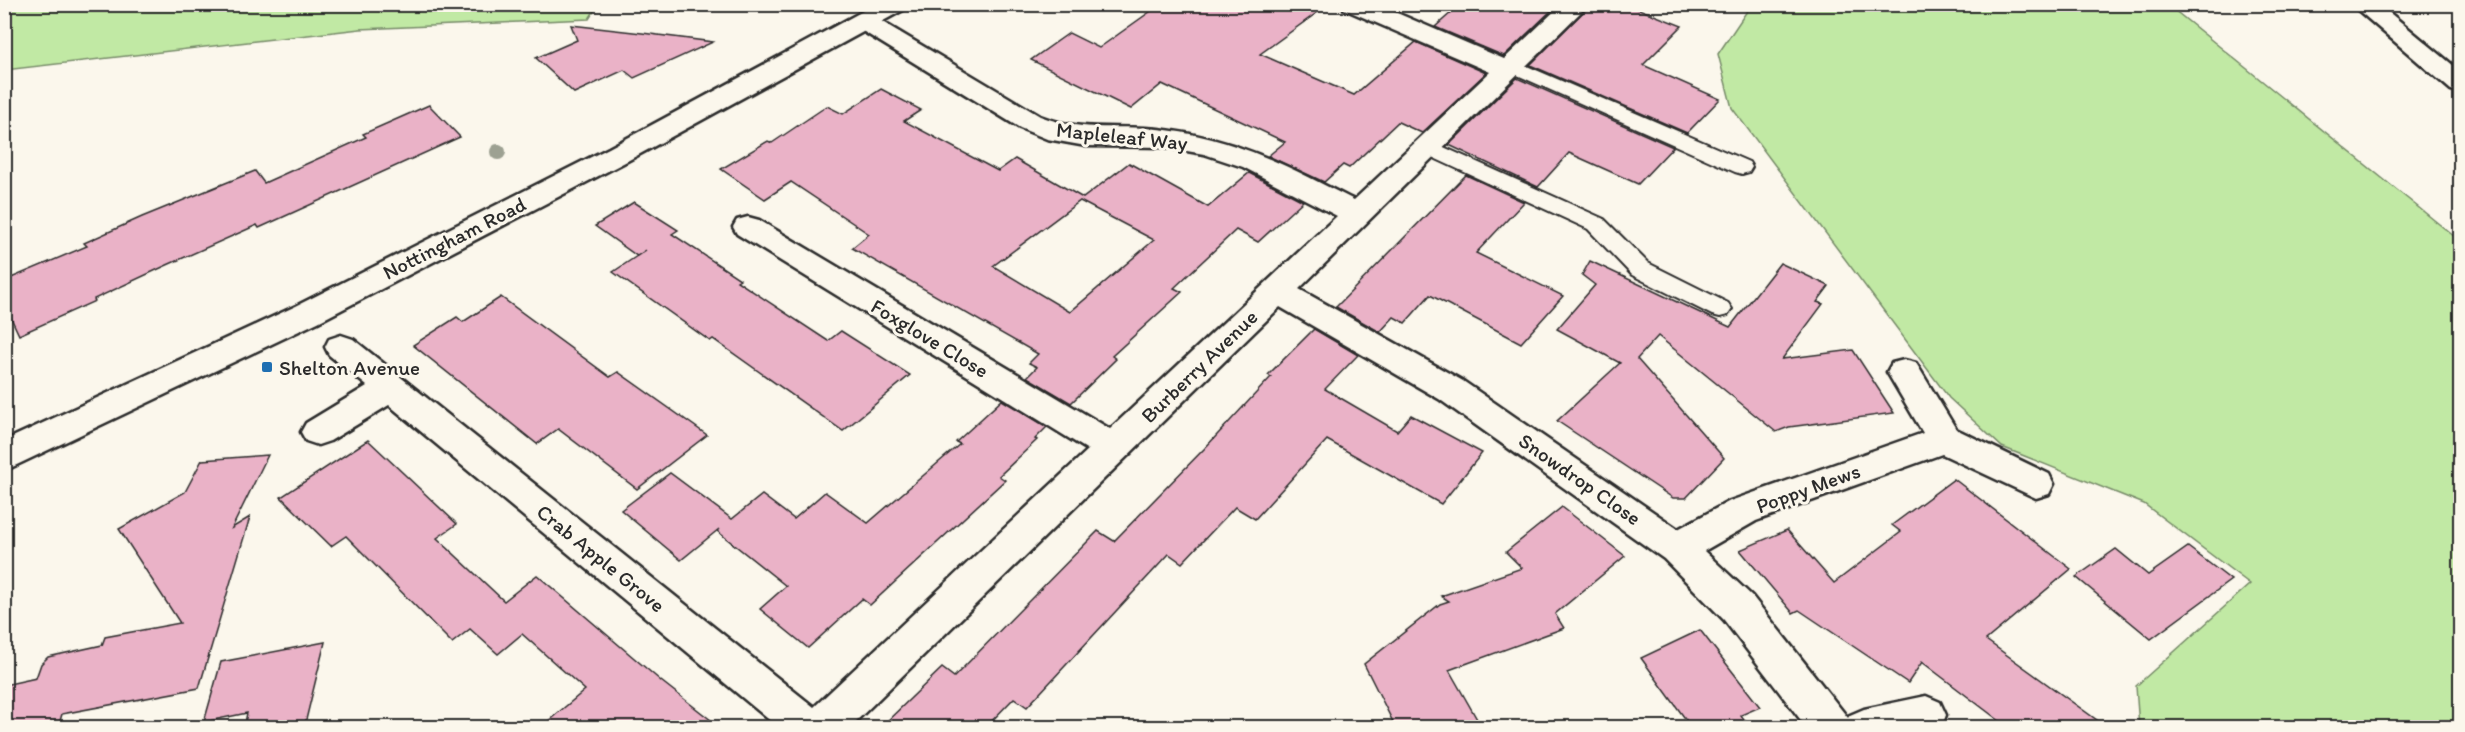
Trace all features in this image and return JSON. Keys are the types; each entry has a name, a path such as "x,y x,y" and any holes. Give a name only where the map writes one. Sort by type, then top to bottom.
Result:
{"street":[{"name":"Nottingham Road","path":"4,457 307,314 619,154 896,4"},
{"path":"1353,4 1511,68"},
{"name":"Burberry Avenue","path":"820,728 1578,4"},
{"path":"2363,4 2460,84"},
{"name":"Mapleleaf Way","path":"865,22 1030,122 1057,133 1086,137 1164,138 1209,146 1252,161 1358,214"},
{"name":"Foxglove Close","path":"748,227 1113,448"},
{"name":"Snowdrop Close","path":"1277,291 1451,390 1677,548 1738,608 1832,728"},
{"name":"Crab Apple Grove","path":"341,347 810,728"},
{"path":"1904,372 1944,439 2036,484"},
{"path":"318,432 391,388"},
{"name":"Poppy Mews","path":"1677,548 1743,511 1944,439"},
{"path":"1864,728 1926,715"}],"lane":[{"path":"1511,68 1742,167"},
{"path":"1428,147 1596,224 1640,269 1720,309"}],"green space":[{"path":"4,5 598,5 589,19 360,29 5,70"},
{"path":"1751,5 2168,5 2460,241 2460,727 2139,727 2136,686 2250,584 2144,504 2002,447 1949,398 1732,108 1718,54"}],"building":[{"path":"1161,4 1329,4 1260,54 1354,95 1416,42 1486,73 1422,133 1398,122 1349,168 1343,165 1324,182 1268,156 1285,142 1162,84 1131,109 1031,60 1069,33 1099,48"},
{"path":"1461,4 1558,4 1504,56 1435,27"},
{"path":"1591,4 1626,4 1682,26 1643,65 1720,99 1687,133 1530,65"},
{"path":"571,25 713,42 634,78 624,70 574,93 536,58 577,40"},
{"path":"1517,78 1673,147 1638,184 1569,153 1538,187 1449,145"},
{"path":"881,89 921,110 904,121 998,171 1015,159 1083,198 1129,163 1208,207 1249,173 1303,201 1258,242 1236,230 1174,288 1182,292 1112,356 1116,359 1071,403 1027,377 1037,367 1029,363 1038,354 852,248 869,234 791,182 765,199 721,169 768,141 772,143 827,106 843,114","holes":["1080,201 1154,240 1070,312 993,266"]},
{"path":"429,105 460,137 259,228 257,225 165,266 19,335 4,303 4,281 87,246 84,243 142,217 255,171 264,183 366,137 363,134"},
{"path":"1466,175 1524,202 1476,253 1563,296 1521,343 1430,295 1405,323 1394,317 1380,332 1336,307"},
{"path":"634,202 678,230 672,234 740,279 737,281 828,341 841,331 910,375 843,431 613,272 637,256 595,226"},
{"path":"1590,261 1730,327 1780,263 1829,286 1817,302 1823,304 1782,359 1853,350 1894,413 1789,427 1776,432 1658,336 1637,359 1724,458 1686,498 1673,498 1557,421 1620,363 1557,329 1595,285 1582,275"},
{"path":"501,297 610,377 618,372 707,435 637,489 558,429 537,444 413,345 457,317 463,322"},
{"path":"1314,329 1358,355 1325,389 1397,431 1411,415 1482,453 1441,504 1327,440 1255,519 1235,507 1182,563 1169,554 1027,707 1014,698 985,728 880,728 942,668 954,677 1098,531 1114,541 1204,449 1271,377 1268,375"},
{"path":"1002,400 1047,427 1035,439 1037,440 999,476 1005,480 870,605 862,599 808,648 760,609 786,586 717,531 719,529 681,560 621,510 670,473 732,519 762,495 794,519 825,492 868,523 960,444 956,442"},
{"path":"368,440 457,524 437,538 504,601 537,575 661,681 721,728 540,728 585,690 522,634 498,654 470,629 452,643 346,536 331,546 281,497"},
{"path":"268,455 232,528 250,517 199,688 62,714 60,721 31,728 4,728 4,685 36,678 41,664 48,657 102,645 105,637 180,623 119,529 185,492 202,460"},
{"path":"1954,479 2071,569 1986,640 2108,728 2009,728 1922,662 1908,683 1799,610 1793,613 1740,550 1787,530 1834,583 1901,532 1892,525"},
{"path":"1562,507 1625,556 1555,614 1564,628 1449,670 1482,728 1396,728 1364,664 1440,604 1449,601 1441,596 1522,568 1506,552"},
{"path":"2188,547 2231,580 2151,639 2076,577 2116,549 2148,575"},
{"path":"1700,630 1760,707 1741,715 1750,728 1692,728 1641,658"},
{"path":"325,642 304,728 244,728 247,713 204,722 221,662"}],"place":[{"name":"Shelton Avenue","path":"267,367"}]}
